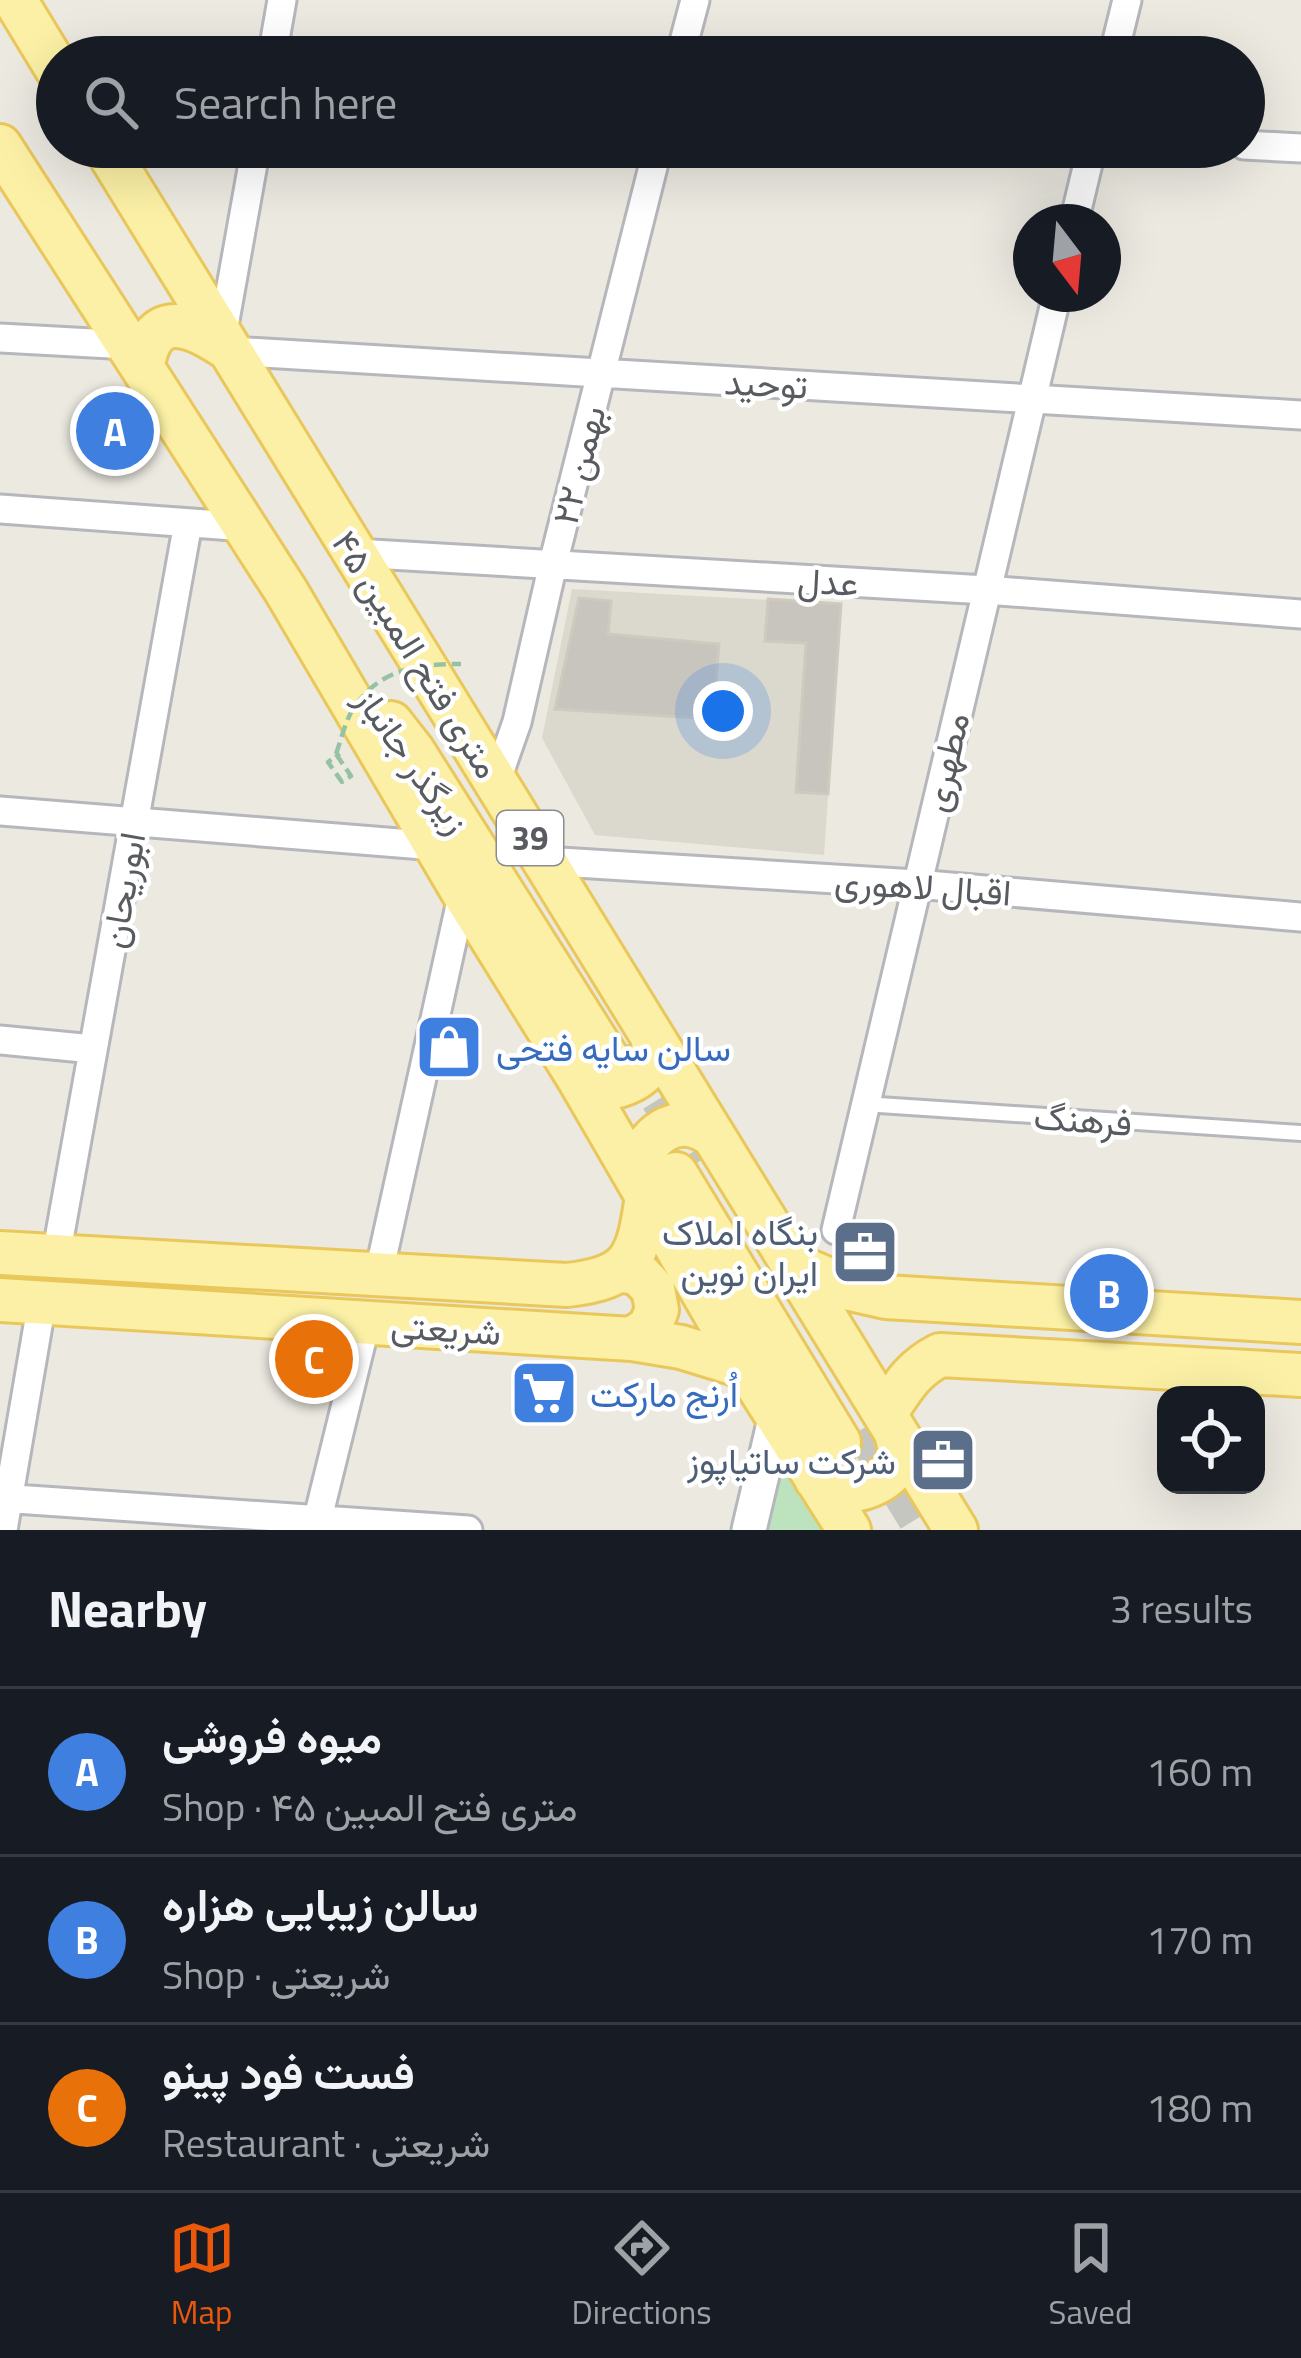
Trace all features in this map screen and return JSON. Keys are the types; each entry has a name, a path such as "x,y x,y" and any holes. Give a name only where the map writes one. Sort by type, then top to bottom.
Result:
{"main road":[{"path":"14,0 36,36"},
{"name":"۴۵ متری فتح المبین","path":"0,146 247,527 464,892 616,1054 674,1168 792,1264 871,1430 956,1530"},
{"name":"۴۵ متری فتح المبین","path":"118,168 544,861 616,1054 674,1168 746,1367 849,1530"},
{"path":"136,355 163,328 181,325 226,344"},
{"name":"زیرگذر جانباز","path":"355,554 441,736 616,1054"},
{"name":"زیرگذر جانباز","path":"286,591 413,751 616,1054"},
{"path":"620,1270 632,1257 674,1168"},
{"name":"39","path":"674,1168 871,1430"},
{"name":"شریعتی","path":"0,1253 567,1286 594,1282 620,1270"},
{"path":"792,1264 851,1289 886,1297 1301,1322"},
{"path":"620,1270 639,1274 653,1289 657,1310 649,1328 632,1339"},
{"name":"شریعتی","path":"0,1300 632,1339 681,1347 746,1367"},
{"path":"942,1301 932,1305 920,1322 923,1342 940,1355 1301,1375"},
{"path":"816,1479 831,1489 849,1491 884,1478 900,1452 871,1430 908,1379 940,1355"}],"street":[{"path":"276,36 282,0"},
{"path":"686,36 695,0"},
{"path":"1118,36 1126,0"},
{"path":"1265,146 1301,148"},
{"path":"226,344 253,168"},
{"name":"۲۲ بهمن","path":"496,782 517,722 653,168"},
{"path":"1078,204 1087,168"},
{"name":"مطهری","path":"836,1230 1053,312"},
{"path":"0,338 136,355"},
{"name":"توحید","path":"226,344 601,374 1301,416"},
{"path":"0,509 247,527"},
{"name":"ابوریحان","path":"56,1256 188,523"},
{"name":"عدل","path":"355,554 986,590 1301,614"},
{"path":"0,811 436,846"},
{"name":"اقبال لاهوری","path":"544,861 916,884 1301,917"},
{"path":"378,1276 464,892"},
{"path":"0,1040 93,1049"},
{"path":"3,1530 4,1498 42,1302"},
{"path":"316,1524 366,1323"},
{"path":"749,1530 776,1415"},
{"path":"4,1498 316,1524 468,1530"}],"lane":[{"name":"فرهنگ","path":"864,1104 1301,1133"}],"path":[{"path":"328,762 342,782 351,776 335,754 352,711 374,685 424,664 461,664"}],"shaded area":[{"path":"572,589 841,604 824,855 595,835 542,738"}],"green space":[{"path":"780,1443 835,1530 758,1530"}],"building":[{"path":"579,598 611,601 608,634 719,644 713,719 555,709"},
{"path":"768,599 841,604 828,794 796,792 806,643 765,641"}],"tunnel":[{"path":"628,1044 700,1161"},
{"path":"864,1428 926,1530"}],"place":[{"name":"میوه فروشی","path":"115,431"},
{"name":"سالن سایه فتحی","path":"449,1047"},
{"name":"بنگاه املاک ایران نوین","path":"865,1252"},
{"name":"سالن زیبایی هزاره","path":"1109,1293"},
{"name":"فست فود پینو","path":"314,1359"},
{"name":"اُرنج مارکت","path":"544,1393"},
{"name":"شرکت ساتیاپوز","path":"943,1460"}]}
